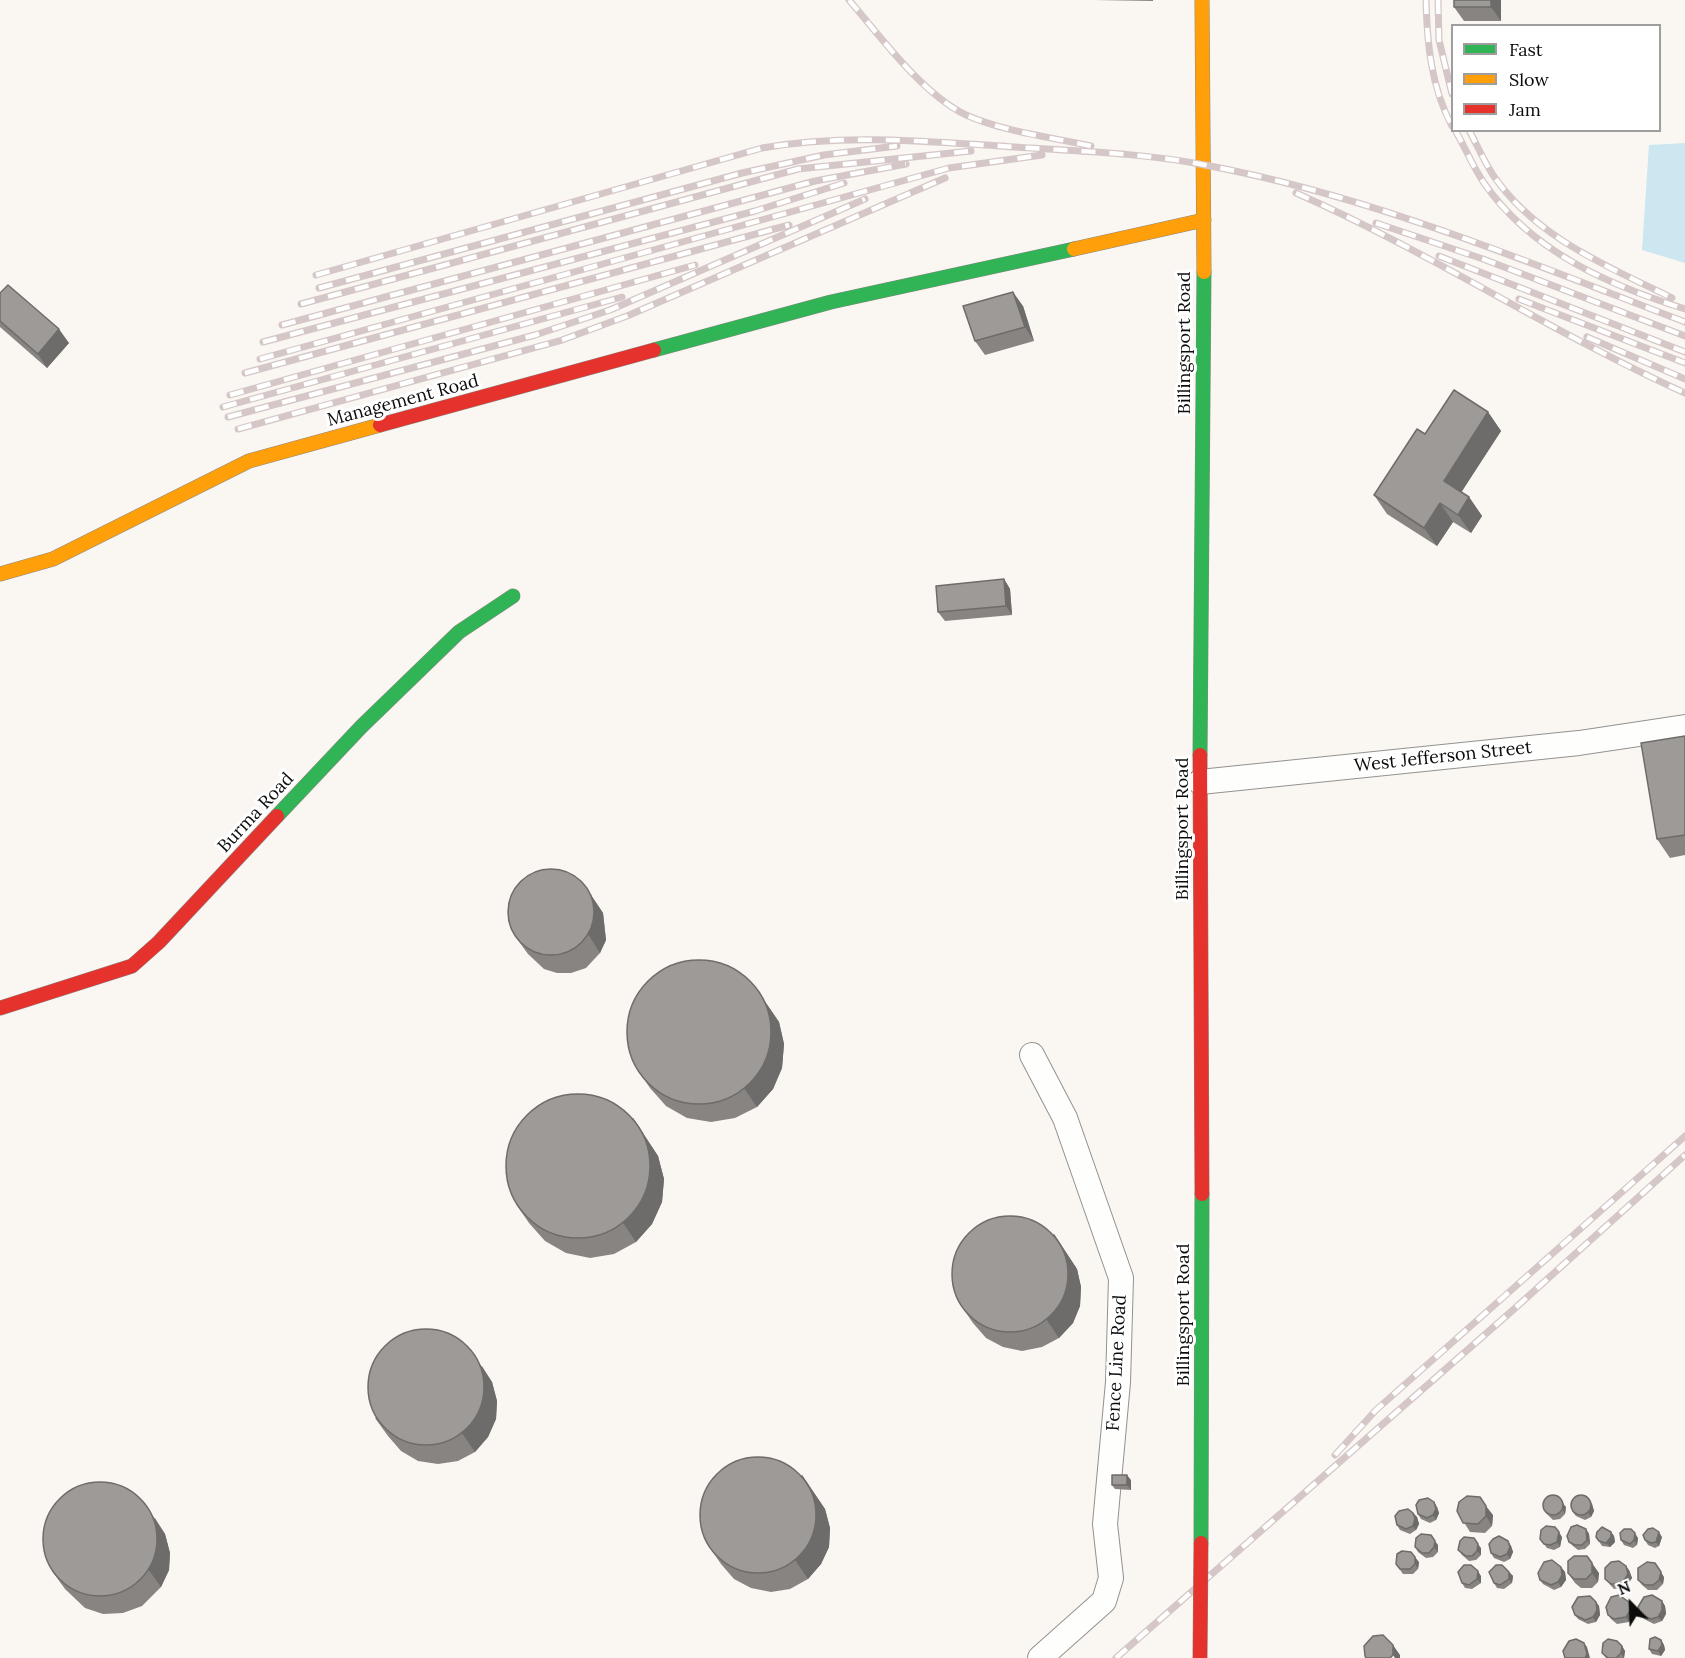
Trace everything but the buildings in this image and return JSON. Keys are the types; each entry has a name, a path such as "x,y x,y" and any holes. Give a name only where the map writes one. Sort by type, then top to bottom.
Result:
{"street":[{"name":"Billingsport Road","path":"1200,1658 1203,1037 1200,782 1204,220 1202,0"},
{"name":"Management Road","path":"0,574 53,559 249,461 831,302 1204,220"},
{"name":"Burma Road","path":"0,1008 132,966 159,942 361,727 459,632 513,596"},
{"name":"West Jefferson Street","path":"1200,782 1579,743 1685,727"},
{"name":"Fence Line Road","path":"1032,1055 1065,1118 1121,1278 1118,1382 1105,1524 1111,1578 1104,1600 1040,1658"}],"water":[{"path":"1685,143 1685,263 1642,250 1649,145"}],"railway":[{"path":"849,0 903,64 950,106 966,115 996,126 1091,146"},
{"path":"1426,0 1435,80 1451,124"},
{"path":"1438,0 1439,40 1451,90"},
{"path":"1456,132 1484,183 1524,228 1548,246 1600,277 1685,309"},
{"path":"1470,132 1493,175 1510,197 1530,216 1574,248 1672,298"},
{"path":"316,275 762,148 822,141 911,141 1154,157 1267,178 1388,212 1508,254 1685,322"},
{"path":"319,288 742,173 824,155 897,146"},
{"path":"301,304 798,169 971,151"},
{"path":"260,359 949,168 1042,155"},
{"path":"282,325 815,181 906,164"},
{"path":"238,429 562,340 627,316 945,178"},
{"path":"263,342 755,211 844,183"},
{"path":"1296,193 1395,241 1587,345 1685,393"},
{"path":"228,417 535,335 610,310 865,199"},
{"path":"1376,223 1483,259 1685,336"},
{"path":"245,373 789,225"},
{"path":"1439,256 1685,352"},
{"path":"230,395 695,265"},
{"path":"223,407 622,297"},
{"path":"1519,299 1685,363"},
{"path":"1587,337 1685,379"},
{"path":"1335,1455 1376,1410 1685,1136"},
{"path":"1116,1658 1513,1310 1685,1155"}],"traffic: fast":[{"path":"654,350 831,302 1074,249"},
{"path":"1200,755 1204,272"},
{"path":"277,816 361,727 459,632 513,596"},
{"path":"1201,1543 1202,1194"}],"traffic: slow":[{"path":"1202,0 1204,272"},
{"path":"1074,249 1204,220"},
{"path":"0,574 53,559 249,461 380,425"}],"traffic: jam":[{"path":"380,425 654,350"},
{"path":"1200,755 1202,1194"},
{"path":"0,1008 132,966 159,942 277,816"},
{"path":"1200,1658 1201,1543"}]}
